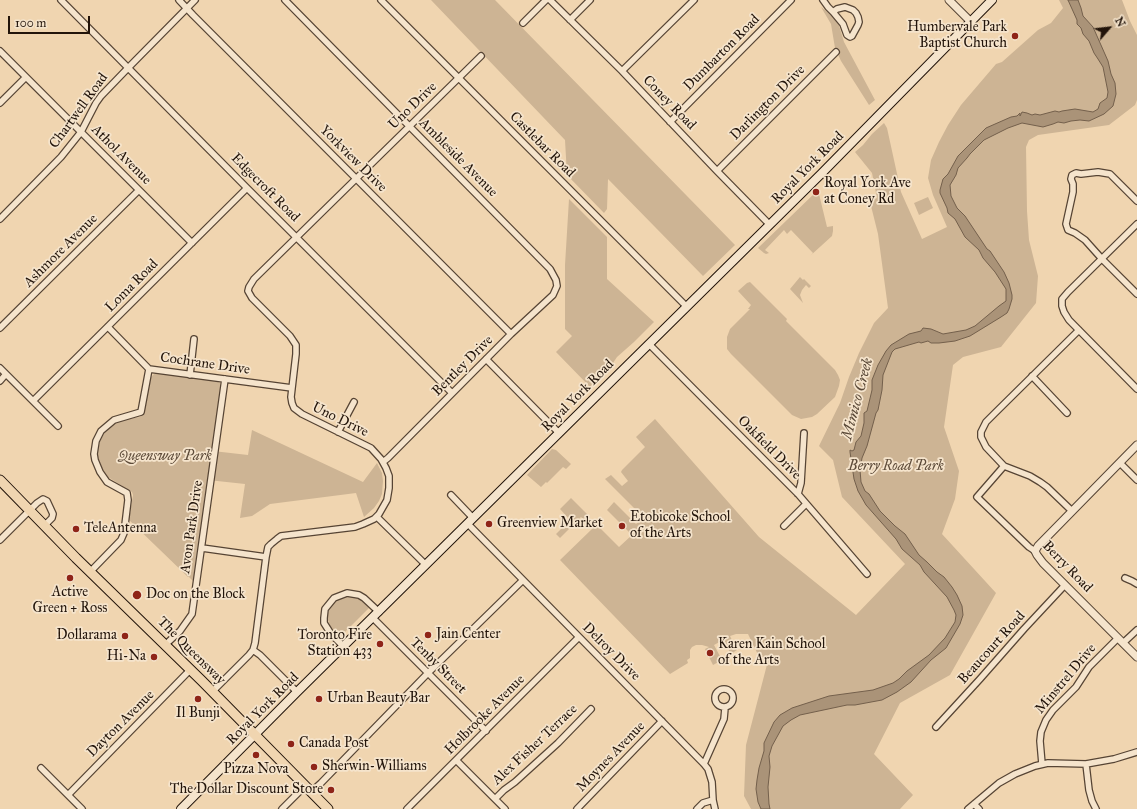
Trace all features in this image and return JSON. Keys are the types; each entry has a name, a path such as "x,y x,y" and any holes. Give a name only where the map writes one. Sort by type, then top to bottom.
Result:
{"main road":[{"name":"Royal York Road","path":"181,809 297,692 649,344 992,0"},
{"name":"The Queensway","path":"0,480 44,526 328,809"}],"street":[{"name":"Edgecroft Road","path":"61,0 452,393"},
{"name":"Yorkview Drive","path":"179,0 511,334"},
{"name":"Chartwell Road","path":"0,219 48,172 61,157 81,132 96,103 194,0"},
{"name":"Ambleside Avenue","path":"284,0 550,269 556,278 557,286"},
{"name":"Castlebar Road","path":"380,0 686,306"},
{"path":"523,23 546,0"},
{"name":"Coney Road","path":"550,0 622,71 769,224"},
{"path":"570,20 590,0"},
{"path":"622,71 694,0"},
{"name":"Dumbarton Road","path":"670,122 791,0"},
{"path":"823,0 824,2 833,12 844,24 848,35 850,37 852,36 859,22 856,13 845,7 837,9 833,12"},
{"path":"949,0 971,22"},
{"name":"Athol Avenue","path":"0,51 192,243"},
{"name":"Darlington Drive","path":"717,171 836,52"},
{"name":"Uno Drive","path":"377,517 384,507 390,484 389,476 383,462 371,448 297,412 292,403 291,397 296,345 290,336 252,298 248,291 248,287 254,279 481,56"},
{"path":"0,103 26,77"},
{"path":"1136,197 1110,174 1098,172 1081,174 1076,173 1072,175 1071,179 1074,184 1066,224 1068,230 1081,237 1137,294"},
{"name":"Loma Road","path":"33,402 247,188"},
{"name":"Ashmore Avenue","path":"0,328 139,190"},
{"path":"1137,224 1062,299 1062,306 1069,320 1137,389"},
{"name":"Bentley Drive","path":"383,462 511,334 553,295 557,286"},
{"name":"Cochrane Drive","path":"108,327 149,369 292,388"},
{"path":"1072,511 1047,487 1030,476 1004,466 986,447 981,437 981,432 986,422 1079,330"},
{"path":"190,375 194,339"},
{"name":"Oakfield Drive","path":"649,344 798,494 867,574"},
{"path":"486,359 559,433"},
{"path":"0,368 58,426"},
{"path":"90,572 121,540 124,533 128,500 127,493 107,482 100,472 94,454 96,441 101,431 114,420 141,412 149,369"},
{"path":"0,381 6,374"},
{"path":"1032,376 1067,412"},
{"name":"Avon Park Drive","path":"165,645 180,631 192,614 225,379"},
{"path":"338,432 354,402"},
{"path":"798,494 801,483 804,433"},
{"path":"1035,551 1072,511 1137,446"},
{"path":"1120,463 1137,480"},
{"name":"Berry Road","path":"1004,466 977,497 1035,551 1040,559 1065,585 1137,657"},
{"name":"Delroy Drive","path":"451,495 470,521 523,580 704,764 708,770 712,782 715,809"},
{"path":"0,540 42,499 46,500 53,514 52,518 44,526"},
{"path":"784,526 806,504"},
{"path":"212,692 253,650 268,547 281,536 355,527 377,517 426,565"},
{"path":"202,548 266,557"},
{"path":"1125,578 1137,584"},
{"path":"282,809 308,789 321,783 428,673 523,580"},
{"name":"Beaucourt Road","path":"936,727 1065,585"},
{"path":"344,647 331,634 324,623 325,609 334,598 347,593 359,595 368,602 376,615"},
{"name":"Tenby Street","path":"376,615 428,673 486,731"},
{"path":"1124,643 1137,630"},
{"name":"Holbrooke Avenue","path":"407,809 579,637"},
{"name":"Minstrel Drive","path":"1042,764 1040,741 1041,732 1046,720 1053,710 1076,687 1089,667 1118,638"},
{"path":"253,650 260,655 297,692"},
{"name":"Dayton Avenue","path":"68,795 190,670"},
{"path":"704,764 724,720 725,708"},
{"name":"Alex Fisher Terrace","path":"495,798 553,747 591,709"},
{"name":"Moynes Avenue","path":"577,809 662,721"},
{"path":"968,809 989,790 1010,776 1023,770 1042,764 1086,764 1114,759 1137,752"},
{"path":"456,760 505,809"},
{"path":"1086,764 1089,790 1096,809"},
{"path":"41,768 82,809"},
{"path":"697,809 703,803 713,800"},
{"path":"974,804 979,809"}],"green space":[{"path":"431,0 495,0 735,245 703,276 608,179 607,209 604,213 567,175 565,140"},
{"name":"Berry Road Park","path":"1059,0 1122,0 1137,35 1137,100 1135,105 1109,125 1038,135 1029,140 1026,147 1027,211 1029,240 1038,276 1036,303 1001,347 963,357 953,365 944,427 959,471 955,499 942,534 996,593 950,675 900,703 874,754 913,795 900,809 751,809 744,796 746,745 769,657 761,661 748,634 736,634 730,636 737,650 731,654 723,640 714,645 722,660 713,665 705,649 709,647 696,645 690,650 690,658 687,660 688,663 670,674 560,560 592,529 589,525 593,521 619,547 632,535 607,510 614,502 636,524 643,517 605,479 611,475 622,486 628,481 621,472 622,470 645,447 636,437 655,419 759,537 856,615 905,564 842,497 833,460 819,446 840,403 859,353 874,323 888,308 878,234 870,202 877,198 872,173 855,152 884,123 887,128 901,192 922,239 947,227 933,195 928,178 931,160 939,142 961,105 996,64 1002,62 1038,30 1051,23 1063,8"},
{"path":"821,7 838,22 844,42 875,100 869,105 841,61 835,48 831,24"},
{"path":"818,190 827,227 833,226 832,236 810,256 813,253 791,230 787,234 784,230 765,250 769,253 766,254 758,248"},
{"path":"928,197 933,208 919,215 914,203"},
{"path":"569,199 607,237 607,279 654,322 617,357 590,387 556,352 572,336 565,329 565,265"},
{"path":"800,277 811,286 809,288 806,285 802,290 800,295 803,303 790,289"},
{"path":"750,282 787,319 786,321 835,370 838,375 840,380 835,397 812,417 801,419 792,415 727,349 727,337 730,329 750,309 748,309 751,305 738,291"},
{"name":"Queensway Park","path":"158,373 216,381 220,383 221,387 213,451 248,455 252,430 363,482 377,463 382,473 383,481 382,494 379,501 364,517 356,493 270,504 252,516 240,518 245,484 208,480 194,582 129,520 133,495 132,492 108,477 102,468 98,457 100,441 107,428 117,421 140,417 144,413 151,377"},
{"path":"552,449 556,450 571,464 566,469 563,467 541,487 527,475"},
{"path":"571,498 590,517 585,521 581,517 560,538 556,534 570,520 560,509"},
{"path":"346,596 359,598 369,608 340,637 330,626 328,613 334,602"}],"shaded area":[{"path":"1068,0 1078,0 1083,16 1093,27 1108,61 1115,83 1116,94 1113,106 1104,114 1089,121 1080,120 1064,123 1058,122 1043,127 1022,123 1008,128 984,140 958,168 950,185 951,196 957,208 965,216 1004,272 1012,295 1009,309 1007,313 970,336 955,341 939,343 931,343 928,341 921,343 919,342 895,349 892,352 883,375 878,410 862,458 860,470 861,482 865,491 869,494 880,511 905,534 919,555 944,577 952,587 962,606 963,615 960,624 946,648 931,660 911,682 897,692 882,700 847,705 800,715 783,726 772,746 769,756 770,767 768,787 770,809 761,809 758,802 756,789 759,768 764,751 764,743 774,722 780,715 792,708 829,696 873,690 893,683 929,655 945,638 955,622 956,615 947,597 924,572 920,565 902,549 896,539 866,505 858,491 854,479 850,450 854,450 856,442 861,436 864,423 864,413 867,411 872,390 872,380 878,365 891,345 909,334 921,331 923,328 931,329 943,334 966,330 975,326 1006,301 1006,289 995,272 983,258 979,250 965,237 955,219 948,213 940,193 943,179 948,174 958,156 986,128 1011,117 1017,116 1020,113 1020,116 1022,112 1032,115 1040,115 1055,111 1059,112 1075,109 1093,112 1098,109 1100,103 1107,98 1108,92 1103,67 1094,53 1089,41 1077,24 1077,20"}],"place":[{"name":"Humbervale Park Baptist Church","path":"1015,36"},
{"name":"Royal York Ave at Coney Rd","path":"816,192"},
{"name":"Greenview Market","path":"489,524"},
{"name":"Etobicoke School of the Arts","path":"622,526"},
{"name":"TeleAntenna","path":"76,529"},
{"name":"Active Green + Ross","path":"70,578"},
{"name":"Doc on the Block","path":"137,595"},
{"name":"Jain Center","path":"428,635"},
{"name":"Dollarama","path":"125,636"},
{"name":"Toronto Fire Station 433","path":"380,644"},
{"name":"Karen Kain School of the Arts","path":"710,653"},
{"name":"Hi-Na","path":"154,657"},
{"name":"Il Bunji","path":"198,699"},
{"name":"Urban Beauty Bar","path":"319,699"},
{"name":"Canada Post","path":"291,744"},
{"name":"Pizza Nova","path":"256,755"},
{"name":"Sherwin-Williams","path":"314,767"},
{"name":"The Dollar Discount Store","path":"331,790"}],"water label":[{"name":"Mimico Creek","path":"858,399"}]}
